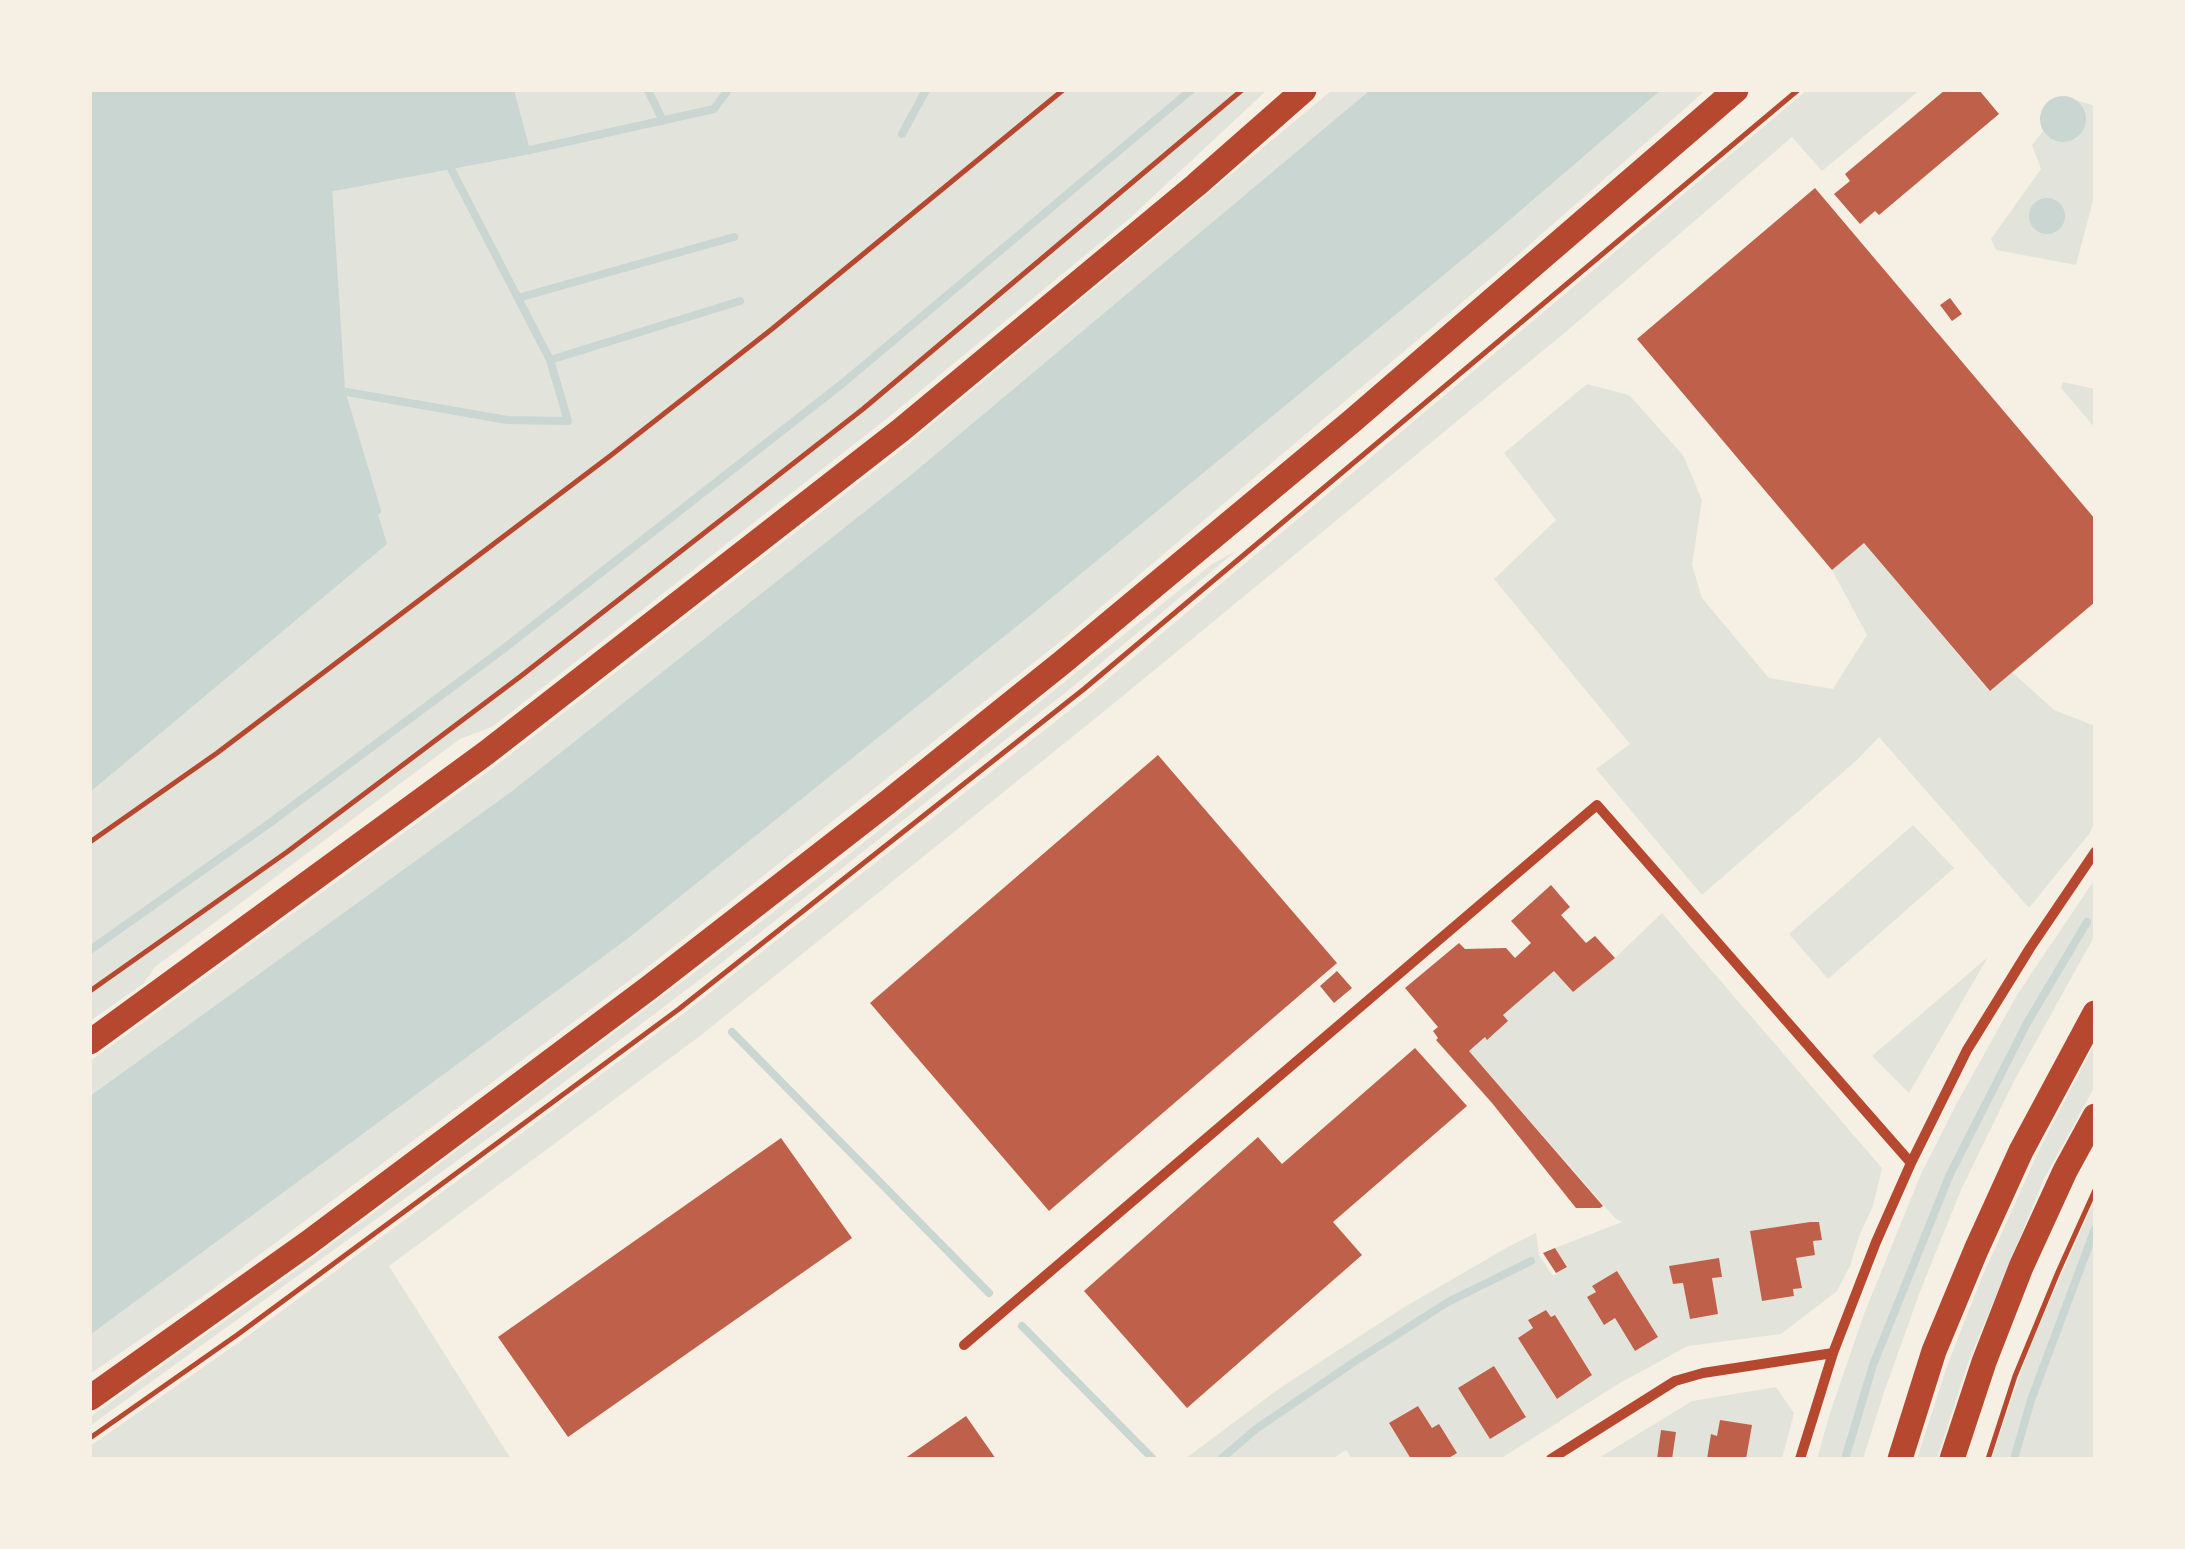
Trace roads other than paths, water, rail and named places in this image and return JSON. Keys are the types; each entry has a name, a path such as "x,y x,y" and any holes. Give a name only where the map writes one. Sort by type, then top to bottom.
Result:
{"highway":[{"path":"90,1042 486,753 885,442 1196,185 1304,90"},
{"path":"90,1398 324,1232 650,988 888,802 1352,422 1736,93"},
{"path":"1900,1459 1934,1351 1976,1250 2021,1150 2095,1013"},
{"path":"1952,1459 2021,1267 2095,1116"}],"street":[{"path":"964,1345 1597,805 1910,1163"},
{"path":"1800,1459 1833,1352 1910,1163 1967,1050 2095,852"},
{"path":"1551,1459 1675,1381 1833,1352"}],"waterway":[{"path":"648,90 663,121"},
{"path":"328,188 530,150 714,109 728,90"},
{"path":"902,134 926,90"},
{"path":"90,950 267,825 502,650 843,383 1191,90"},
{"path":"341,391 507,420 568,421 550,360 449,165"},
{"path":"328,186 341,391 377,511"},
{"path":"518,298 734,237"},
{"path":"550,360 740,301"},
{"path":"1845,1459 1873,1365 1950,1174 2027,1023 2087,922"},
{"path":"732,1032 989,1293"},
{"path":"2014,1459 2031,1400 2095,1229"},
{"path":"1221,1459 1256,1429 1354,1362 1448,1302 1531,1261"},
{"path":"1022,1326 1153,1459"}]}
